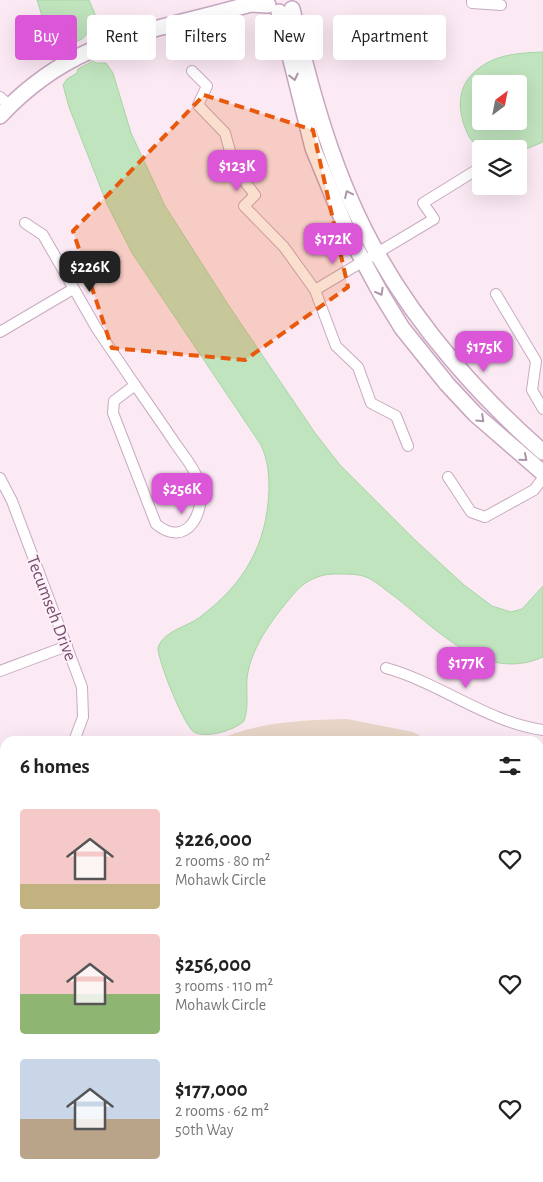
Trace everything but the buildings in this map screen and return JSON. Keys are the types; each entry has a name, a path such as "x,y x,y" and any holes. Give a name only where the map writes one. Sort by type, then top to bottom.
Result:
{"street":[{"path":"472,0 472,3 501,5"},
{"path":"3,106 50,73 95,47 136,33 272,4 320,119 384,299 424,356 475,414 543,473"},
{"path":"192,71 206,86 198,104 225,133 235,170 256,195 244,206 284,247 315,290 336,346 358,367 371,403 396,416 408,446"},
{"path":"315,290 434,219 424,203 472,173"},
{"path":"25,223 44,236 73,288 135,385 192,467 199,484 200,503 190,526 178,533 165,532 156,524 113,413 114,401 135,385"},
{"path":"370,257 476,388 543,452"},
{"path":"0,331 73,288"},
{"path":"496,294 536,361 532,390 543,409"},
{"path":"448,477 471,512 485,517 534,490 543,478"},
{"name":"Tecumseh Drive","path":"0,478 12,501 82,687 84,702 82,724 76,736"},
{"path":"0,671 67,646"},
{"path":"386,668 412,675 477,708 524,727 543,730"}],"highlighted area":[{"path":"204,95 313,130 348,287 245,360 112,348 73,231"}],"shaded area":[{"path":"37,0 89,0 95,14 87,15 87,34 77,41 77,15 42,15"},
{"path":"543,52 543,142 527,149 527,140 472,140 463,122 460,105 466,82 471,75 485,64 500,57"},
{"path":"93,61 96,63 106,63 113,73 131,133 165,206 229,306 315,433 340,465 415,540 464,585 492,606 511,612 522,609 543,586 543,657 521,663 501,663 482,658 463,649 445,637 370,579 353,574 322,575 312,579 298,589 282,608 259,642 249,666 246,716 244,721 234,728 213,734 199,734 190,727 172,693 162,666 158,648 170,633 195,621 216,604 241,577 258,546 264,528 269,490 268,467 261,445 132,253 107,204 69,107 63,85 67,79 77,73 78,69"},
{"path":"347,719 413,732 420,736 228,736 263,726 313,720"}]}
